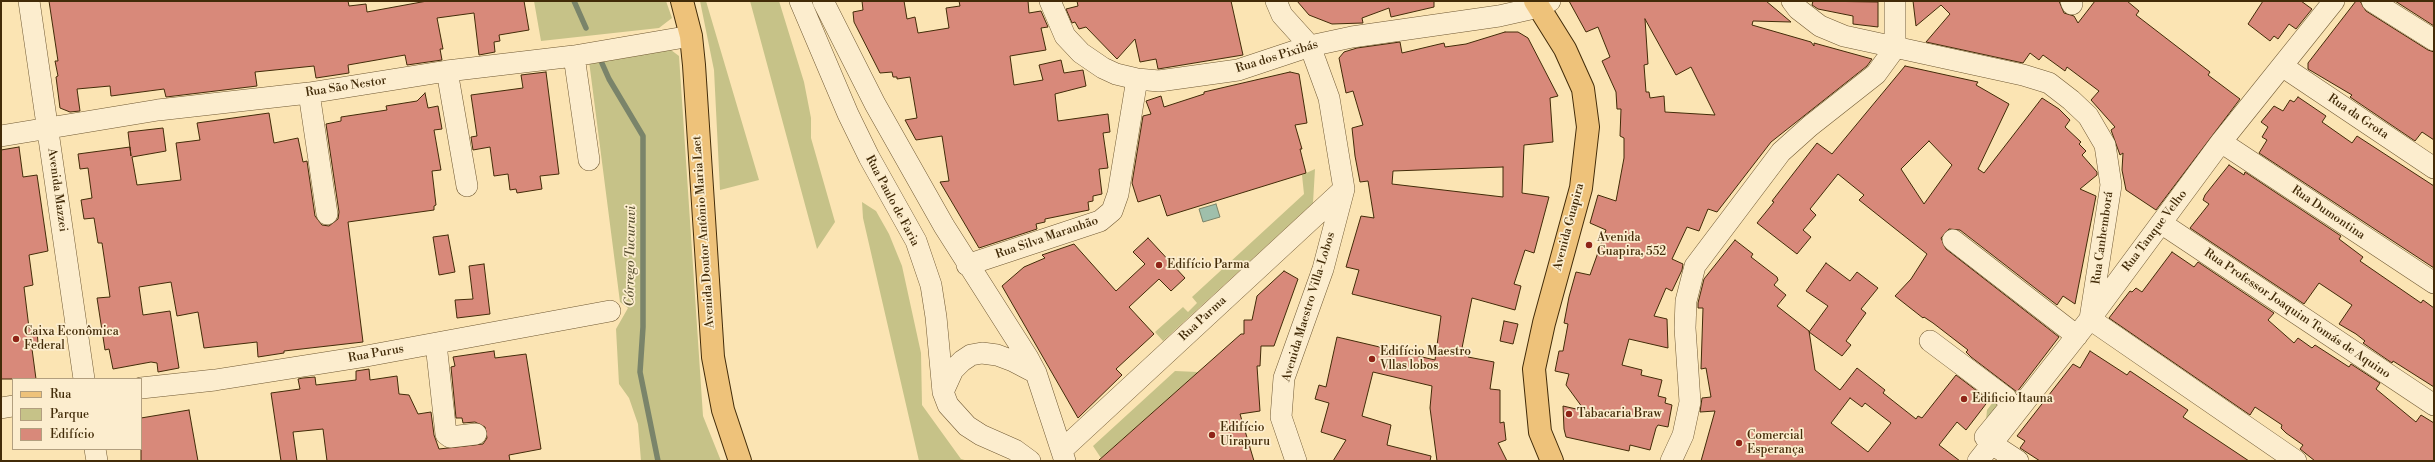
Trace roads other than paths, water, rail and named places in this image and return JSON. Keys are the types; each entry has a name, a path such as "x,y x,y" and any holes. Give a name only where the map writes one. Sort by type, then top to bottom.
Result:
{"main road":[{"name":"Avenida Doutor Antônio Maria Laet","path":"682,1 691,36 713,357 723,410 740,461"},
{"name":"Avenida Guapira","path":"1541,3 1565,49 1583,89 1588,127 1581,188 1544,323 1534,369 1540,432 1552,461"}],"street":[{"name":"Avenida Mazzei","path":"29,1 84,378"},
{"name":"Rua Paulo de Faria","path":"800,1 852,121 916,241 932,292 936,317 943,392 948,405 968,426 981,435 1015,450 1030,461"},
{"path":"823,1 875,104 967,265 1019,342 1036,373 1064,455"},
{"path":"835,24 838,1"},
{"name":"Rua dos Pixibás","path":"1050,1 1065,36 1081,53 1103,68 1137,79 1159,81 1238,70 1310,46 1352,37 1499,16 1541,3"},
{"name":"Avenida Maestro Villa-Lobos","path":"1276,1 1282,15 1310,46 1329,98 1344,189 1323,269 1284,378 1281,417 1298,458"},
{"name":"Rua Canhemborá","path":"1792,1 1798,9 1820,26 1844,36 2023,75 2049,83 2088,116 2105,145 2111,185 2090,319"},
{"path":"1671,461 1684,435 1690,402 1685,328 1686,301 1695,266 1781,152 1810,126 1863,87 1876,74 1894,48 1895,1"},
{"name":"Rua Tanque Velho","path":"1978,461 2077,336 2222,142 2334,1"},
{"path":"2372,1 2434,40"},
{"name":"Rua São Nestor","path":"1,136 158,110 309,93 447,71 574,56 691,36"},
{"path":"574,56 589,160"},
{"name":"Rua da Grota","path":"2282,66 2434,168"},
{"path":"447,71 467,186"},
{"name":"Rua Silva Maranhão","path":"967,265 1100,221 1112,210 1118,194 1137,79"},
{"path":"309,93 327,214"},
{"name":"Rua Dumontina","path":"2222,142 2434,283"},
{"name":"Rua Parma","path":"1064,455 1344,189"},
{"name":"Rua Professor Joaquim Tomás de Aquino","path":"2161,223 2434,405"},
{"path":"1953,240 2077,336"},
{"name":"Rua Purus","path":"142,388 214,380 436,344 610,311"},
{"path":"2090,319 2296,461"},
{"path":"1930,341 2006,398 2009,403 2008,409 1985,437 1992,444 2018,461"},
{"path":"436,344 446,434 450,437 476,434"},
{"path":"943,392 953,370 971,355 982,353 1008,359 1036,373"},
{"path":"1,408 12,406"},
{"path":"95,450 97,461"}],"waterway":[{"name":"Córrego Tucuruvi","path":"574,1 586,28"},
{"name":"Córrego Tucuruvi","path":"601,61 609,79 643,136 643,327 640,372 658,461"}],"place":[{"name":"Avenida Guapira, 552","path":"1589,245"},
{"name":"Edifício Parma","path":"1159,265"},
{"name":"Caixa Econômica Federal","path":"16,339"},
{"name":"Edifício Maestro Vllas lobos","path":"1372,359"},
{"name":"Edificio Itauna","path":"1964,399"},
{"name":"Tabacaria Braw","path":"1569,414"},
{"name":"Edifício Uirapuru","path":"1212,435"},
{"name":"Comercial Esperança","path":"1739,443"}]}
